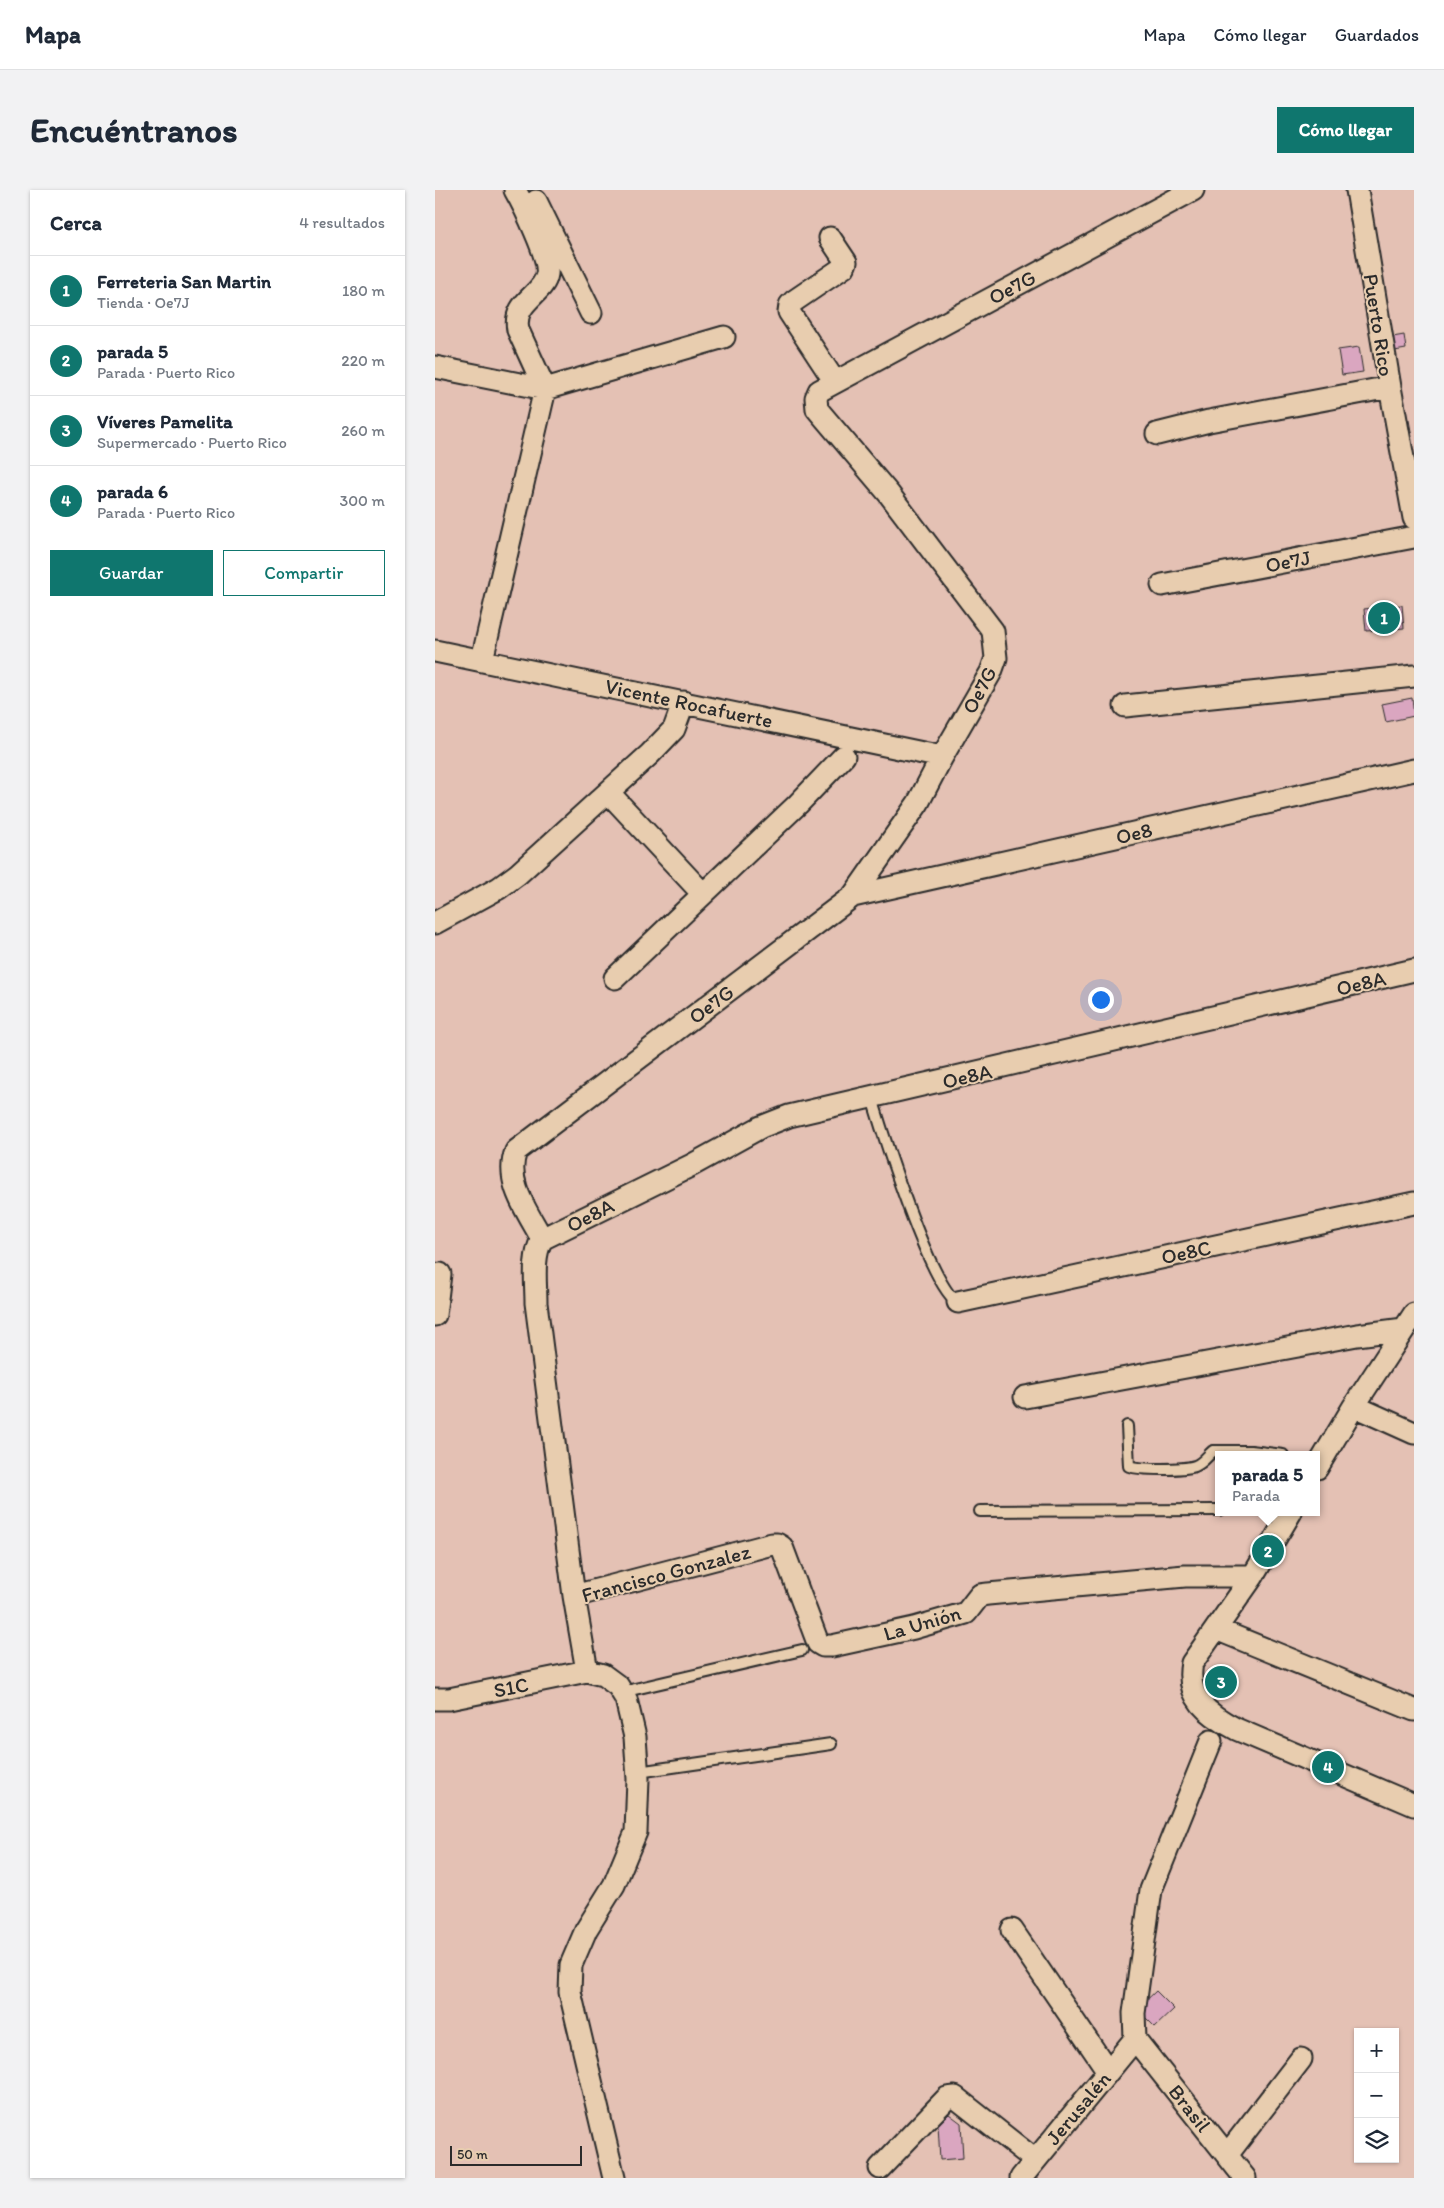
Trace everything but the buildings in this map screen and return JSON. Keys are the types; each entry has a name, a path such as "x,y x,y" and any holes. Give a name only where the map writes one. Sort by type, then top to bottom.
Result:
{"street":[{"path":"482,660 545,389 518,330 517,322 521,309 545,281 547,270 526,209 515,190"},
{"path":"530,190 591,313"},
{"name":"Puerto Rico","path":"1357,190 1414,518"},
{"name":"Oe7G","path":"542,1239 513,1184 512,1162 516,1151 853,896 918,803 991,672 996,658 993,631 889,494 817,409 815,398 819,391 1179,193"},
{"path":"829,238 846,262 844,268 794,301 790,305 789,312 835,382"},
{"path":"435,367 545,389 724,337"},
{"path":"1157,434 1209,421 1390,387"},
{"name":"Oe7J","path":"1162,585 1414,537"},
{"name":"Vicente Rocafuerte","path":"435,651 942,757"},
{"path":"1125,706 1414,676"},
{"path":"435,923 499,888 518,874 609,793 670,734 677,723 684,702"},
{"path":"615,978 798,804 844,756"},
{"name":"Oe8","path":"853,896 1414,770"},
{"path":"609,793 703,894"},
{"name":"Oe8A","path":"542,1239 778,1120 1414,970"},
{"name":"Oe8C","path":"958,1302 1414,1203"},
{"path":"542,1239 538,1247 536,1259 536,1303 573,1596"},
{"path":"435,1315 440,1274"},
{"path":"1025,1396 1348,1336 1409,1321"},
{"path":"1320,1462 1409,1321"},
{"path":"1354,1406 1414,1433"},
{"path":"1289,1516 1253,1576 1192,1663 1191,1685 1200,1703 1215,1718 1236,1729 1414,1805"},
{"name":"Francisco Gonzalez","path":"587,1671 573,1596 772,1544"},
{"name":"La Unión","path":"772,1544 782,1547 818,1642 823,1646 832,1646 914,1628 966,1614 981,1595 1185,1576 1253,1576"},
{"path":"1216,1629 1414,1710"},
{"path":"587,1671 603,1675 618,1686 627,1699 635,1737 638,1772 635,1832 614,1885 586,1930 571,1965 570,1992 614,2178"},
{"name":"S1C","path":"435,1699 449,1699 587,1671"},
{"path":"1135,2039 1134,2013 1151,1890 1211,1741"},
{"path":"1012,1930 1108,2071"},
{"name":"Jerusalén","path":"1021,2178 1135,2039"},
{"name":"Brasil","path":"1135,2039 1245,2178"},
{"path":"1227,2156 1301,2059"},
{"path":"880,2168 947,2098 955,2096 1035,2160"}],"lane":[{"path":"871,1098 895,1171 918,1232 947,1291 952,1299 958,1302"},
{"path":"1127,1426 1127,1460 1129,1466 1133,1468 1152,1469 1195,1466 1203,1462 1213,1451 1251,1451"},
{"path":"980,1511 1215,1510"},
{"path":"622,1692 802,1650"},
{"path":"638,1772 831,1744"}],"place":[{"name":"Ferreteria San Martin","path":"1384,618"},
{"name":"parada 5","path":"1268,1551"},
{"name":"Víveres Pamelita","path":"1221,1682"},
{"name":"parada 6","path":"1328,1767"}]}
